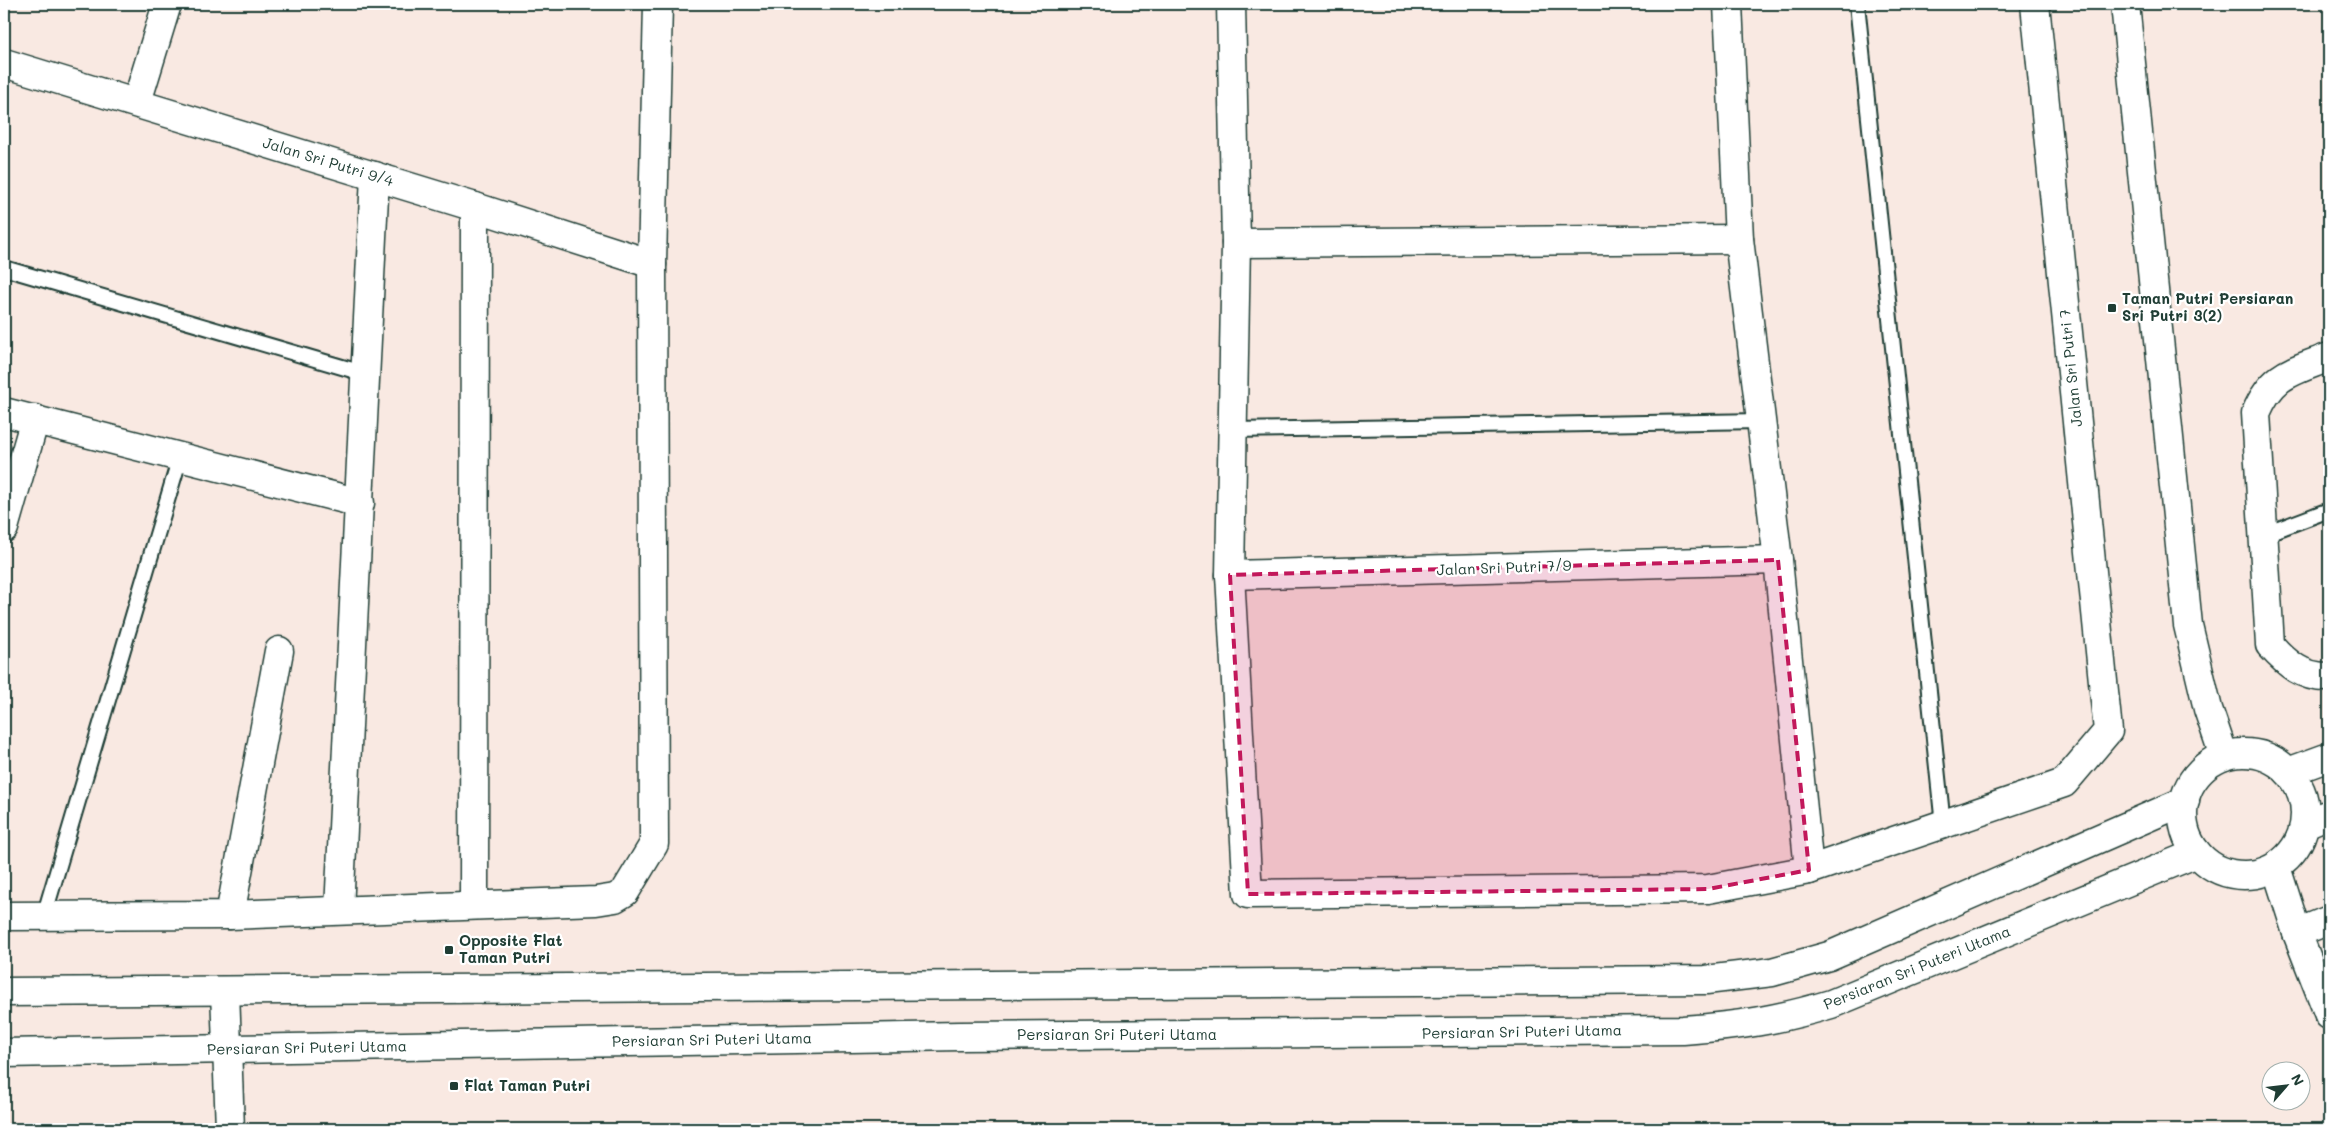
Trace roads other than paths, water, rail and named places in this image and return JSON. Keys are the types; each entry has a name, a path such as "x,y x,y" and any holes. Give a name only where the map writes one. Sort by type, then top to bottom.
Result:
{"street":[{"path":"137,102 167,4"},
{"path":"4,916 230,915 596,901 614,898 625,892 654,844 652,264 658,4"},
{"path":"1230,4 1236,243 1230,575 1248,894 1708,889 1809,870 1943,825"},
{"path":"1728,4 1739,239 1778,560 1809,870"},
{"name":"Jalan Sri Putri 7","path":"1943,825 2064,783 2108,731 2035,4"},
{"path":"2125,4 2188,625 2208,709 2224,756"},
{"name":"Jalan Sri Putri 9/4","path":"4,63 376,176 652,264"},
{"path":"338,910 376,176"},
{"path":"474,905 475,207"},
{"path":"1236,243 1739,239"},
{"path":"2329,358 2284,375 2264,394 2256,413 2270,645 2281,657 2307,676 2329,676"},
{"path":"4,412 360,503"},
{"path":"4,528 35,420"},
{"name":"Jalan Sri Putri 7/9","path":"1230,575 1778,560"},
{"path":"230,915 279,650"},
{"path":"2246,753 2269,758 2288,772 2297,783 2302,796 2317,819 2290,856 2276,866 2260,873 2242,875 2226,872 2210,864 2197,852 2185,828 2183,815 2185,801 2192,782 2206,767 2224,756 2246,753"},
{"path":"2288,772 2329,757"},
{"path":"4,992 1706,980 1772,972 1829,956 2185,801"},
{"name":"Persiaran Sri Puteri Utama","path":"4,1053 921,1037 1623,1031 1740,1026 1787,1017 1831,1004 2197,852"},
{"path":"2276,866 2297,934 2329,1015"},
{"path":"2297,934 2329,920"},
{"path":"225,991 230,1129"}],"lane":[{"path":"1857,4 1943,825"},
{"path":"4,268 366,374"},
{"path":"1232,430 1761,421"},
{"path":"44,916 180,457"},
{"path":"2263,535 2329,510"}],"place":[{"name":"Taman Putri Persiaran Sri Putri 3(2)","path":"2112,308"},
{"name":"Opposite Flat Taman Putri","path":"449,950"},
{"name":"Flat Taman Putri","path":"454,1086"}]}
